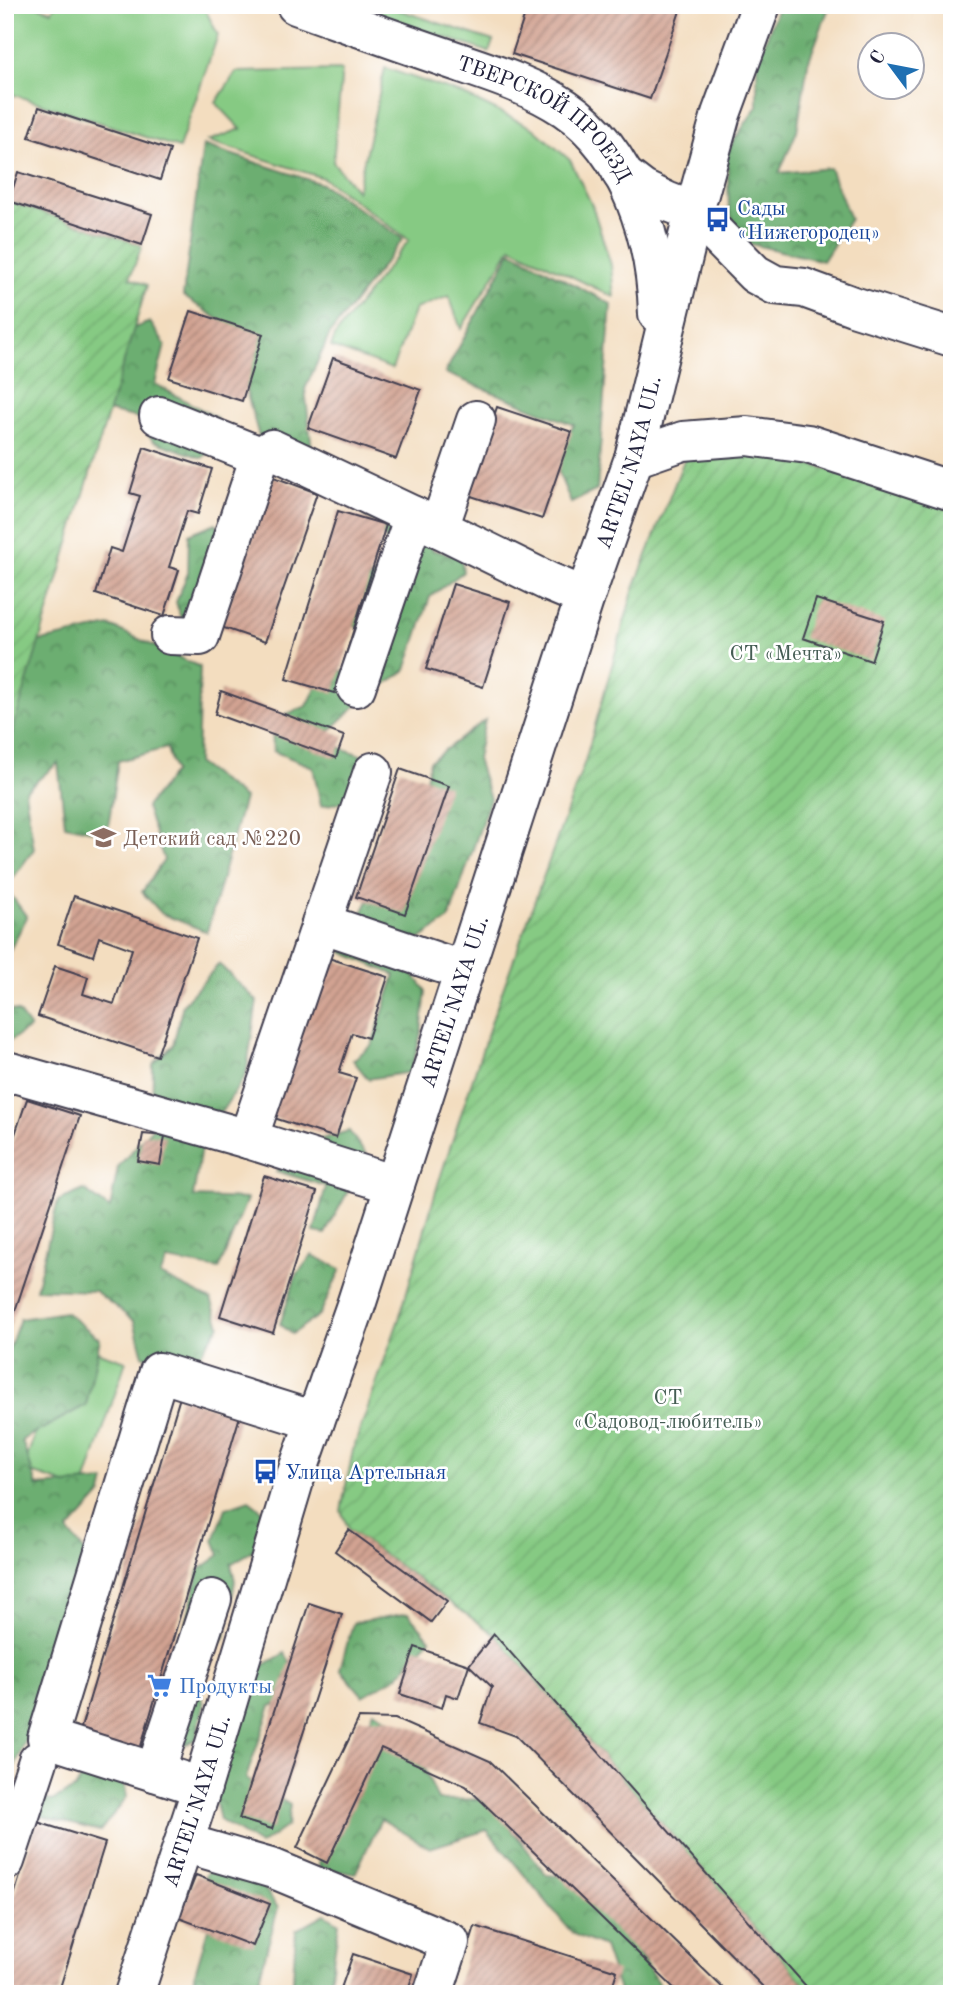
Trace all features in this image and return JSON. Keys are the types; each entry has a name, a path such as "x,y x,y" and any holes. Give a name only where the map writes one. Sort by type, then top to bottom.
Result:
{"street":[{"name":"ТВЕРСКОЙ ПРОЕЗД","path":"296,5 518,83 545,96 587,125 606,146 640,215 652,256 657,291 659,348"},
{"name":"ARTEL'NAYA UL.","path":"134,1994 202,1787 294,1481 356,1304 585,597 634,458 659,348 721,114 761,5"},
{"path":"622,174 655,195 694,212 755,274 775,285 804,288 952,337"},
{"path":"159,416 260,456"},
{"path":"356,687 426,522 476,420"},
{"path":"634,458 683,441 747,436 808,444 952,491"},
{"path":"170,635 200,636 260,456 272,449 585,597"},
{"path":"248,1139 373,772"},
{"path":"321,923 464,971"},
{"path":"5,1076 7,1071 248,1139 395,1185"},
{"path":"202,1787 47,1738 159,1372 314,1421"},
{"path":"155,1772 212,1599"},
{"path":"5,1861 38,1761"},
{"path":"184,1843 274,1869 450,1942 433,1994"}],"green space":[{"path":"5,5 34,5 52,11 55,5 204,7 218,35 179,148 5,92"},
{"path":"345,5 384,5 493,41 489,52"},
{"path":"779,5 830,5 808,63 797,131 779,173 830,168 850,219 823,261 742,242 729,211 727,151 757,106 757,63"},
{"path":"385,68 462,94 533,128 570,160 592,205 611,265 614,297 511,247 461,329 449,296 415,309 392,369 331,347 336,334 409,240 323,178 208,141 241,129 216,103 236,72 342,70 333,162 357,191"},
{"path":"203,145 322,184 403,239 330,334 305,389 312,450 262,447 241,373 249,339 183,296"},
{"path":"5,200 142,245 130,278 147,285 5,755"},
{"path":"511,251 611,304 597,490 571,503 553,459 574,425 445,373"},
{"path":"150,322 165,345 155,384 217,418 215,447 202,458 153,441 138,418 94,408 97,342"},
{"name":"СТ «Садовод-любитель»","path":"748,445 952,508 952,1994 813,1994 494,1634 349,1530 341,1511 353,1450 399,1319 438,1184 493,1017 585,761 633,591 688,450"},
{"path":"351,501 423,502 432,550 461,557 463,572 430,597 406,670 357,705 320,740 363,756 371,797 321,806 313,767 273,751 272,720 307,706 325,671 368,671 381,635 339,621 338,605 400,554"},
{"path":"216,523 234,557 214,610 181,619 176,602 188,573 189,534"},
{"path":"110,626 200,667 197,763 244,798 207,932 162,914 142,892 164,860 146,807 174,772 167,748 118,761 107,834 65,825 58,763 25,791 34,849 6,888 27,917 5,959 5,689 13,647"},
{"path":"485,720 477,759 490,799 449,919 398,954 426,991 421,1033 411,1072 368,1079 353,1060 372,1045 395,975 342,952 423,793 430,761"},
{"path":"219,964 257,1001 246,1075 202,1141 193,1197 247,1199 219,1269 167,1260 160,1275 211,1300 220,1325 191,1367 143,1356 134,1321 95,1291 36,1289 58,1201 84,1190 110,1209 118,1167 152,1128 153,1064 173,1045 183,1004"},
{"path":"5,1009 18,1012 30,1028 5,1044"},
{"path":"349,1131 367,1156 325,1234 314,1232 326,1186 276,1171 311,1142"},
{"path":"312,1255 341,1269 320,1314 292,1334 280,1324 296,1276"},
{"path":"65,1312 100,1339 86,1405 22,1440 37,1486 105,1481 102,1494 68,1531 85,1552 59,1657 15,1766 5,1767 5,1360 20,1319"},
{"path":"65,1341 126,1361 83,1490 23,1470"},
{"path":"249,1500 262,1510 254,1550 231,1564 235,1581 225,1637 196,1670 204,1705 196,1739 168,1754 181,1645 199,1570 220,1555 214,1540 226,1508"},
{"path":"408,1613 430,1639 398,1676 363,1696 340,1669 353,1623"},
{"path":"285,1653 307,1694 271,1706 246,1778 290,1805 287,1826 260,1845 220,1820 210,1778 240,1679"},
{"path":"374,1711 408,1730 438,1800 488,1799 547,1875 591,1879 665,1994 620,1994 604,1947 573,1934 487,1830 430,1848 381,1819 355,1874 319,1868 319,1842"},
{"path":"105,1769 123,1776 127,1797 100,1831 33,1814 5,1843 5,1797 17,1794 52,1801 75,1789 85,1772"},
{"path":"213,1858 252,1870 278,1908 255,1994 189,1994 210,1922 202,1884"},
{"path":"325,1914 339,1923 328,1994 292,1994 296,1930"}],"building":[{"path":"528,5 682,5 650,99 512,54"},
{"path":"39,107 170,150 160,180 29,137"},
{"path":"18,172 152,214 142,245 9,201"},
{"path":"191,311 263,334 242,401 169,378"},
{"path":"333,358 421,390 396,459 308,428"},
{"path":"497,407 572,432 542,519 468,495"},
{"path":"144,447 212,469 198,514 187,511 169,567 179,570 164,616 96,594 110,548 122,552 140,496 130,493"},
{"path":"274,477 317,493 265,642 221,627"},
{"path":"338,511 386,525 334,693 286,679"},
{"path":"453,584 510,602 483,687 426,669"},
{"path":"816,599 884,621 871,661 803,638"},
{"path":"221,691 344,736 336,758 215,714"},
{"path":"400,769 449,786 405,914 356,897"},
{"path":"74,896 197,938 157,1056 38,1016 55,966 88,977 83,994 114,1004 132,949 99,937 93,956 58,944"},
{"path":"322,956 388,977 368,1038 352,1033 339,1073 356,1078 336,1138 271,1117"},
{"path":"27,1099 80,1116 6,1338 5,1164"},
{"path":"143,1134 165,1136 160,1165 138,1161"},
{"path":"264,1176 317,1192 273,1333 220,1316"},
{"path":"180,1397 240,1416 137,1759 77,1741"},
{"path":"349,1530 447,1601 431,1622 335,1551"},
{"path":"309,1603 342,1614 272,1829 239,1819"},
{"path":"494,1634 813,1994 770,1994 516,1736 480,1723 492,1687 469,1665"},
{"path":"415,1647 469,1665 458,1698 446,1694 442,1708 400,1694"},
{"path":"359,1718 395,1719 490,1761 729,1994 680,1994 466,1786 381,1748 327,1863 297,1848"},
{"path":"37,1822 105,1843 58,1994 5,1994 5,1924"},
{"path":"196,1875 270,1904 253,1946 179,1918"},
{"path":"475,1926 617,1971 610,1994 454,1994"},
{"path":"353,1954 413,1974 407,1994 339,1994"}],"place":[{"name":"Сады «Нижегородец»","path":"717,220"},
{"name":"Детский сад №220","path":"103,838"},
{"name":"Улица Артельная","path":"265,1472"},
{"name":"Продукты","path":"159,1686"}],"park label":[{"name":"СТ «Мечта»","path":"786,653"}]}
